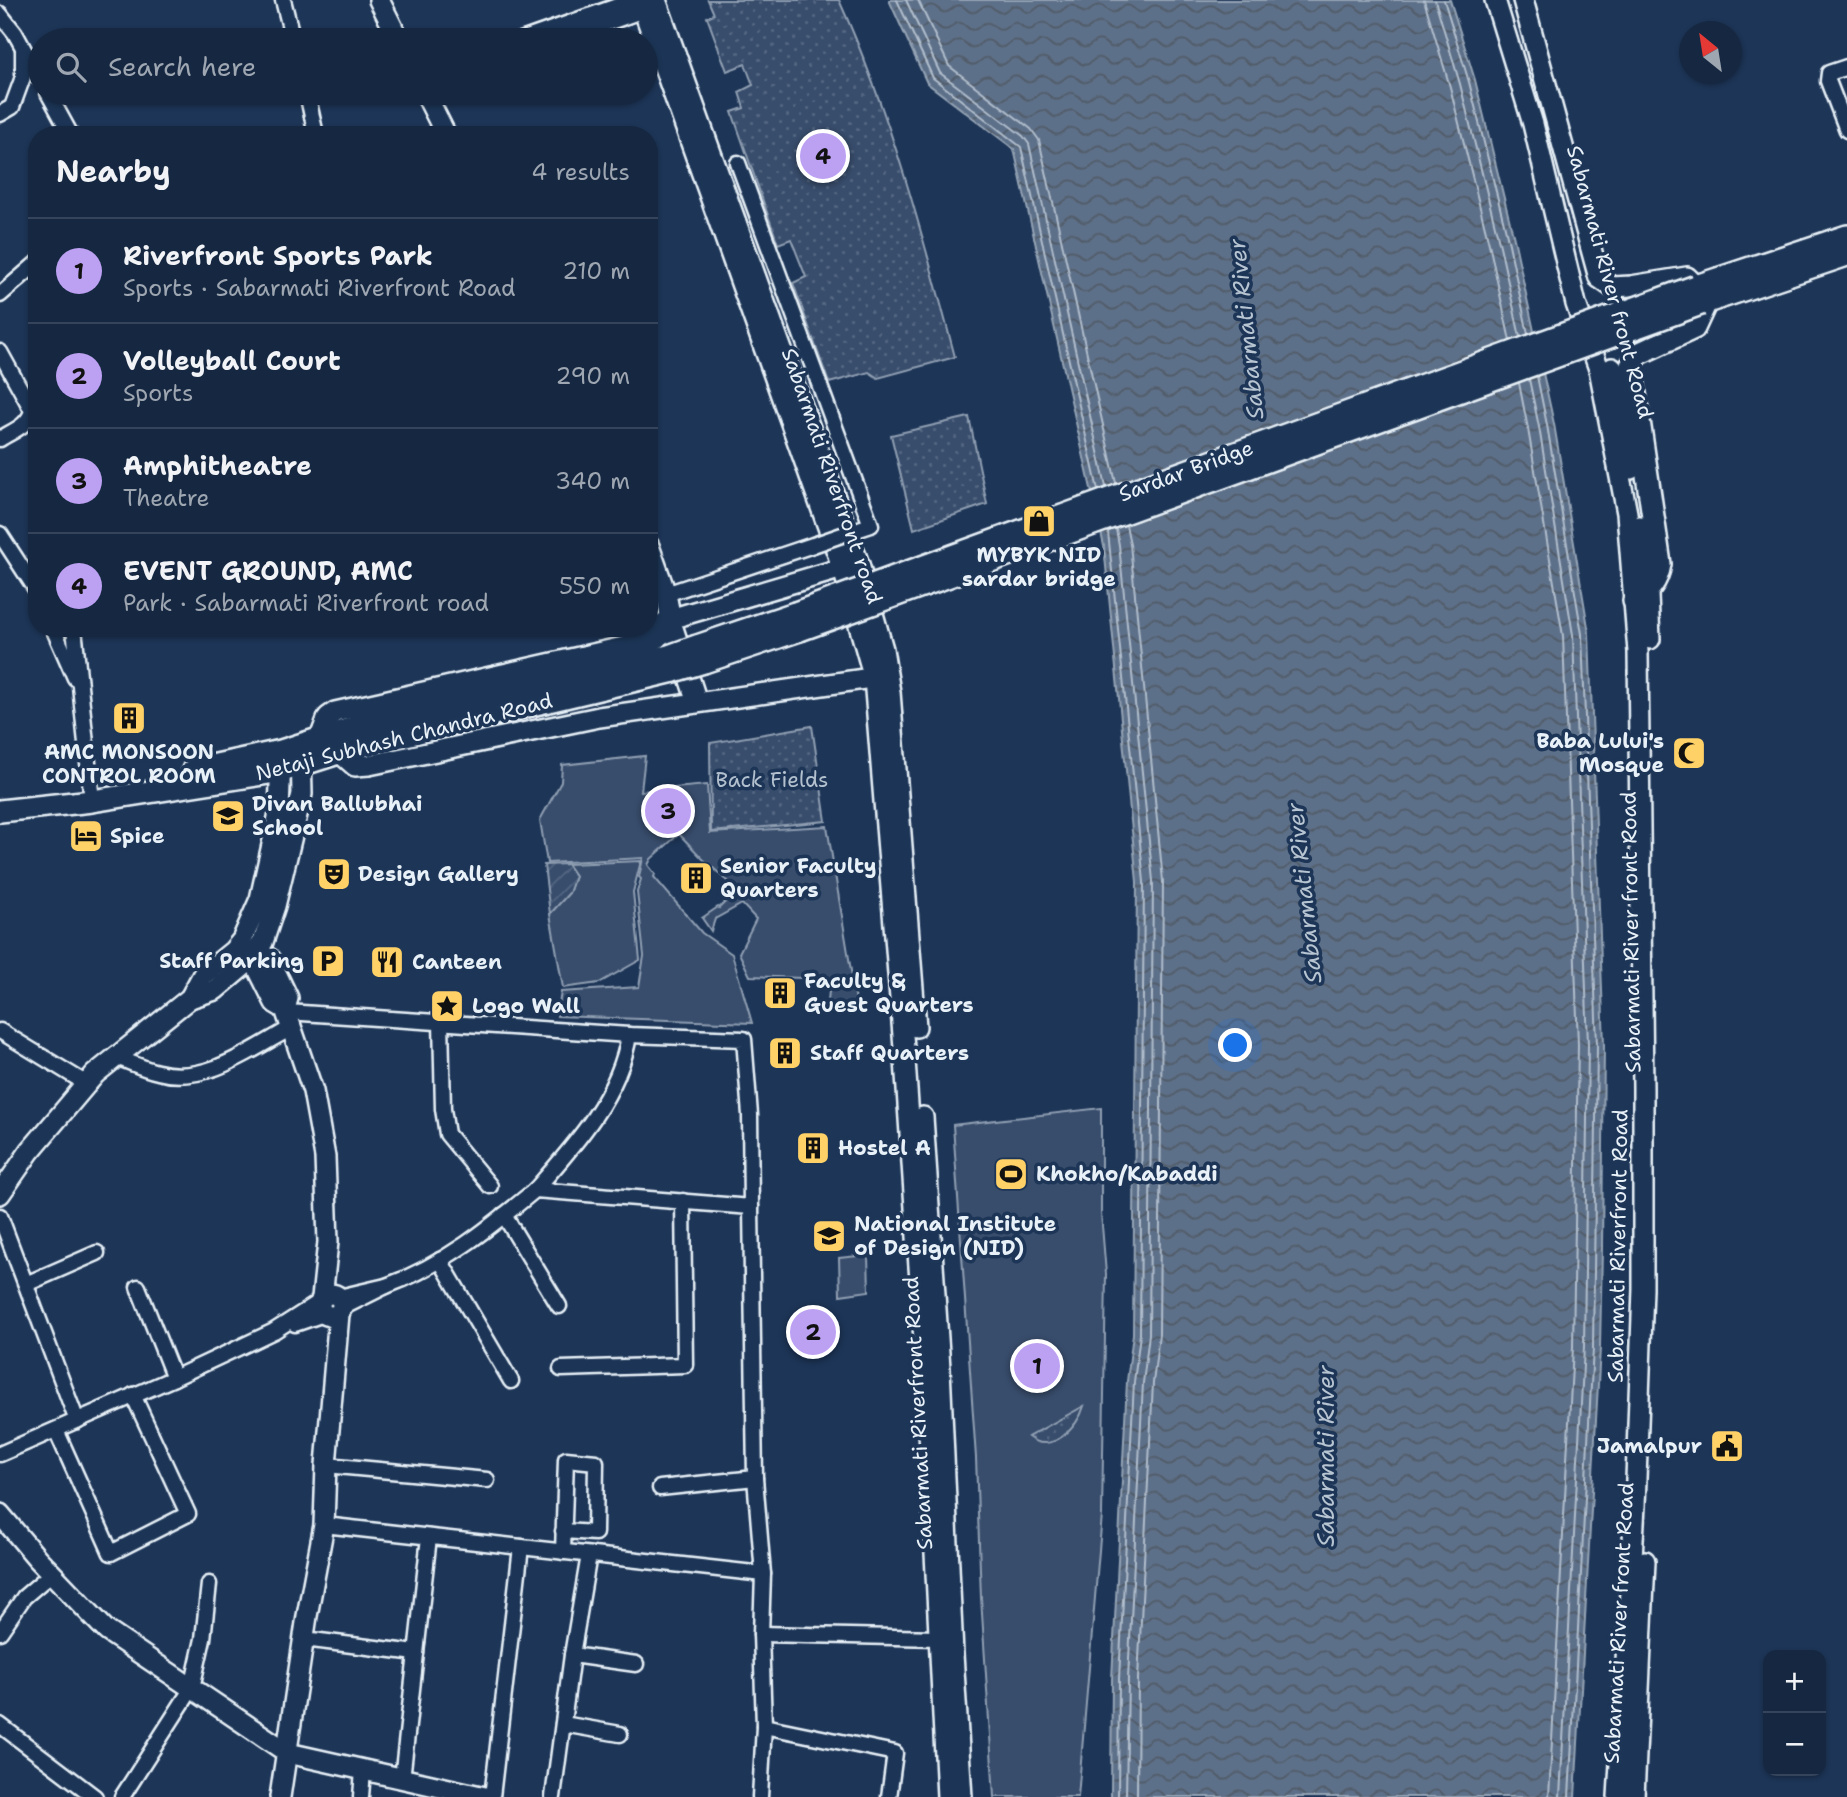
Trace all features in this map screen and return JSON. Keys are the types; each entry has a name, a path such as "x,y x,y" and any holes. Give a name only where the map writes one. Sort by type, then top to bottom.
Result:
{"main road":[{"path":"1701,297 1847,236"},
{"path":"1701,297 1847,255"},
{"path":"1641,596 1657,580 1660,564 1631,366 1638,354 1694,328 1701,297"},
{"name":"Sardar Bridge","path":"798,622 1701,297"},
{"name":"Netaji Subhash Chandra Road","path":"0,811 297,754 339,752 671,664 798,622"},
{"name":"Netaji Subhash Chandra Road","path":"297,754 362,725 671,664"},
{"name":"Netaji Subhash Chandra Road","path":"0,798 91,795"}],"street":[{"path":"283,0 290,28"},
{"path":"379,0 393,28"},
{"path":"1495,0 1533,124 1576,304 1600,369 1641,596"},
{"name":"Sabarmati River front Road","path":"1507,0 1545,123 1591,310 1611,362 1624,420 1647,573 1641,596 1651,656 1655,1035 1649,1147 1655,1278 1650,1463 1634,1797"},
{"path":"1523,0 1599,278 1612,287 1687,277 1701,297"},
{"path":"562,28 646,3"},
{"path":"587,28 646,3"},
{"name":"Sabarmati Riverfront road","path":"646,3 655,28"},
{"path":"0,14 28,57"},
{"name":"Sabarmati Riverfront road","path":"658,36 851,566 881,676 907,985"},
{"path":"0,114 12,107 23,77 23,48"},
{"path":"1847,67 1829,73 1828,81 1847,130"},
{"path":"55,105 66,126"},
{"path":"310,105 314,126"},
{"path":"431,105 442,126"},
{"path":"666,594 871,525 738,163"},
{"path":"0,295 28,272"},
{"path":"0,352 28,403"},
{"path":"0,439 28,419"},
{"path":"0,534 28,577"},
{"path":"658,629 671,622 851,566"},
{"path":"658,571 697,702"},
{"path":"57,637 80,688"},
{"path":"75,637 91,795"},
{"path":"0,1194 30,1151 87,1084 116,1057 190,998 215,990 253,948 275,906 291,847 302,794 297,754 328,717 335,712 628,646 644,637"},
{"path":"339,752 355,766 369,765 599,717 881,676"},
{"path":"253,948 257,967 275,1003 287,1016 313,1091 325,1157 331,1305 333,1373 324,1525 303,1639 280,1797"},
{"name":"Sabarmati Riverfront Road","path":"907,985 938,1637 954,1791"},
{"name":"Sabarmati Riverfront Road","path":"907,985 940,1368 953,1654 954,1791"},
{"path":"116,1057 159,1073 195,1073 220,1067 287,1016 440,1021 629,1035 744,1039 750,1115 755,1478 763,1574 761,1634 764,1726 760,1797"},
{"path":"440,1021 443,1109 447,1134 490,1186"},
{"path":"0,1031 87,1084"},
{"path":"0,1454 77,1422 331,1305 386,1286 440,1261 482,1234 535,1190 571,1149 610,1091 627,1051 629,1035"},
{"name":"Sabarmati Riverfront Road","path":"1618,1797 1636,1493 1649,1147"},
{"path":"535,1190 751,1207"},
{"path":"561,1368 685,1365 683,1201"},
{"path":"504,1215 559,1306"},
{"path":"0,1216 77,1422"},
{"path":"26,1284 97,1253"},
{"path":"440,1261 511,1381"},
{"path":"138,1287 174,1378"},
{"path":"56,1430 111,1553 188,1514 133,1395"},
{"path":"563,1531 595,1533 596,1462 566,1459 563,1531 563,1552"},
{"path":"326,1465 487,1480"},
{"path":"660,1488 755,1478"},
{"path":"0,1514 107,1631 288,1752 485,1797"},
{"path":"324,1525 763,1574"},
{"path":"402,1779 429,1536"},
{"path":"492,1797 522,1547"},
{"path":"553,1797 572,1655 589,1555"},
{"path":"0,1632 24,1597 52,1573"},
{"path":"122,1797 192,1688 203,1639 209,1584"},
{"path":"761,1634 938,1637"},
{"path":"303,1639 416,1653"},
{"path":"572,1655 636,1664"},
{"path":"563,1724 620,1734"},
{"path":"0,1725 95,1797"},
{"path":"764,1726 895,1753 889,1797"},
{"path":"361,1797 363,1770"}],"green space":[{"path":"708,0 839,0 875,87 890,132 918,221 955,357 878,378 869,372 829,383 793,283 806,277 791,239 778,244 732,112 744,108 739,92 753,85 745,64 727,71 707,17 714,14"},
{"path":"969,417 987,504 914,529 891,435"},
{"name":"Back Fields","path":"812,726 826,821 711,832 710,743"},
{"path":"645,756 641,791 707,785 710,833 827,826 858,1013 827,1013 830,979 750,976 739,953 756,919 742,904 715,919 711,931 702,918 719,908 738,890 679,834 651,859 648,865 655,874 654,877 702,933 732,954 752,1023 557,1016 561,992 639,987 644,956 637,892 643,858 547,863 540,820 561,782 562,765"},
{"path":"641,861 633,892 640,960 599,983 563,988 550,914 569,893 575,876 567,864"},
{"path":"567,864 575,876 569,893 550,914 544,865"},
{"path":"1101,1108 1101,1213 1106,1274 1102,1515 1078,1797 994,1797 981,1598 976,1458 953,1125"},
{"path":"868,1255 869,1291 840,1295 839,1258"},
{"path":"827,1312 828,1349 799,1353 798,1316"},
{"path":"1084,1406 1070,1430 1054,1441 1037,1442 1028,1437"}],"water":[{"name":"Sabarmati River","path":"889,0 1450,0 1475,80 1515,243 1554,424 1589,633 1604,1045 1602,1248 1600,1348 1575,1797 1111,1797 1112,1679 1127,1381 1133,1334 1137,882 1104,546 1014,149 927,83"}],"place":[{"name":"EVENT GROUND, AMC","path":"823,156"},
{"name":"MYBYK NID sardar bridge","path":"1039,521"},
{"name":"AMC MONSOON CONTROL ROOM","path":"129,718"},
{"name":"Baba Lului's Mosque","path":"1689,753"},
{"name":"Amphitheatre","path":"668,811"},
{"name":"Divan Ballubhai School","path":"228,816"},
{"name":"Spice","path":"86,836"},
{"name":"Design Gallery","path":"334,874"},
{"name":"Senior Faculty Quarters","path":"696,878"},
{"name":"Staff Parking","path":"328,961"},
{"name":"Canteen","path":"387,962"},
{"name":"Faculty & Guest Quarters","path":"780,993"},
{"name":"Logo Wall","path":"447,1006"},
{"name":"Staff Quarters","path":"785,1053"},
{"name":"Hostel A","path":"813,1148"},
{"name":"Khokho/Kabaddi","path":"1011,1174"},
{"name":"National Institute of Design (NID)","path":"829,1236"},
{"name":"Volleyball Court","path":"813,1332"},
{"name":"Riverfront Sports Park","path":"1037,1366"},
{"name":"Jamalpur","path":"1727,1446"}]}
